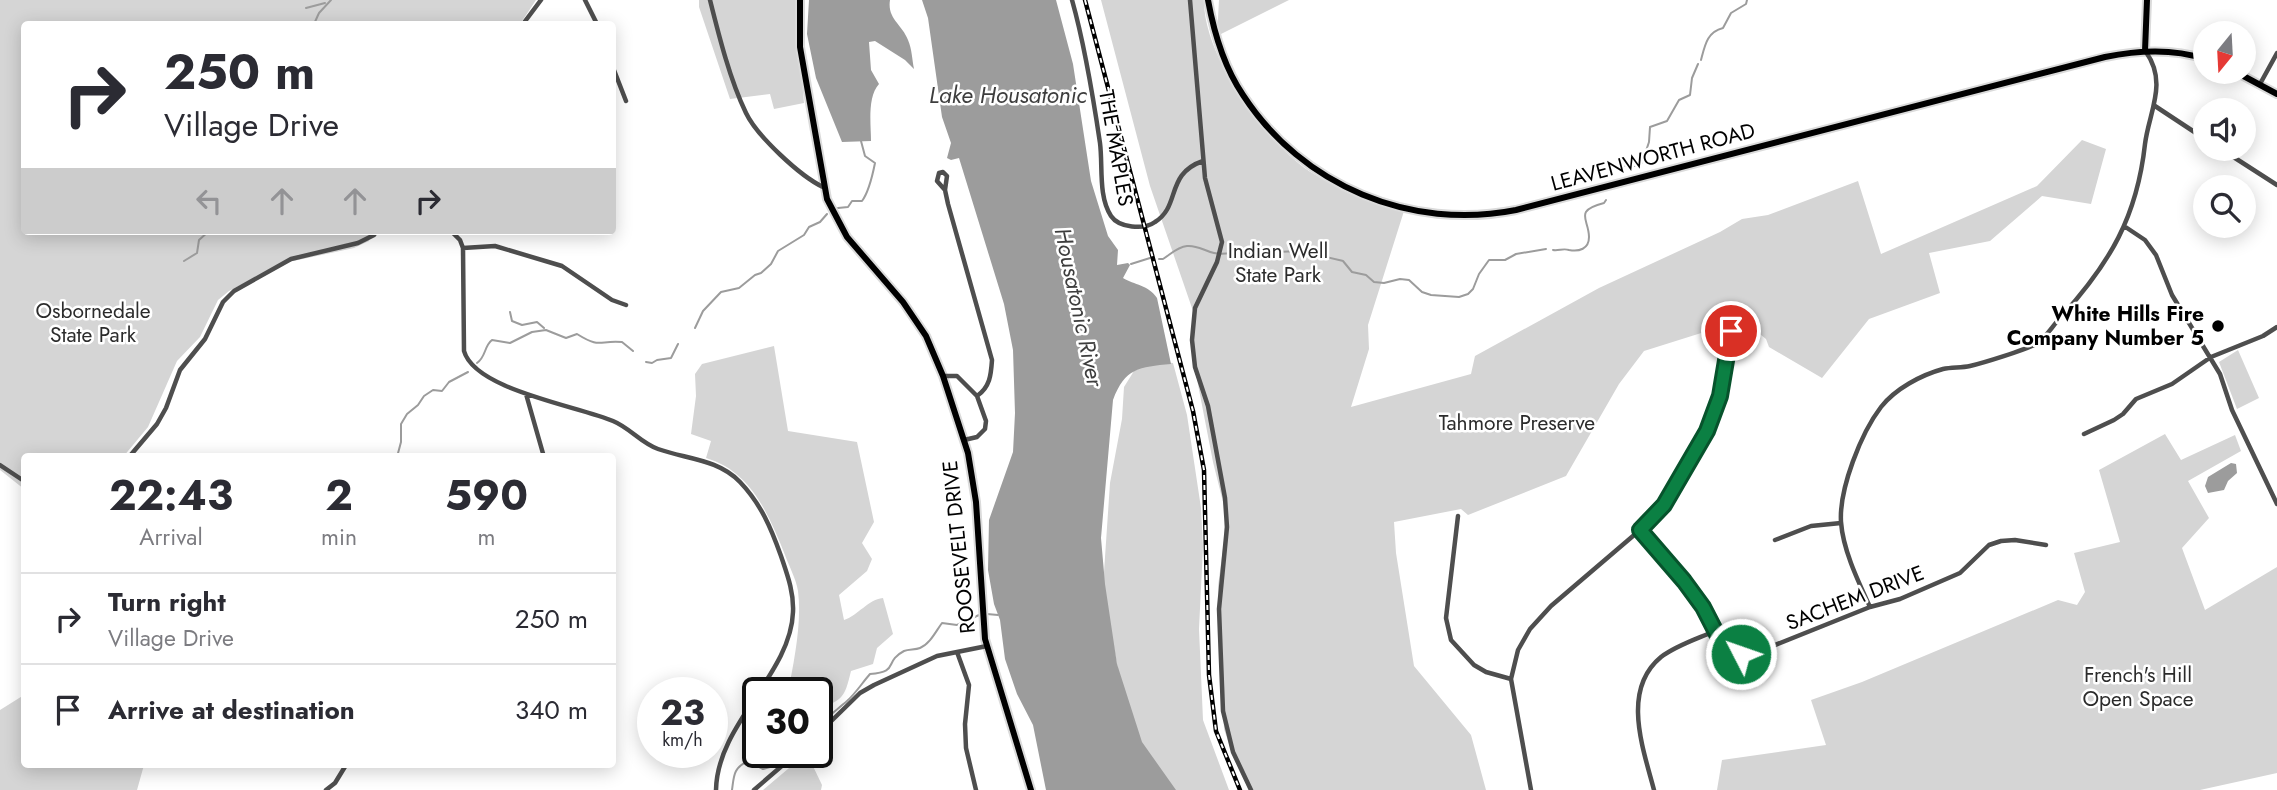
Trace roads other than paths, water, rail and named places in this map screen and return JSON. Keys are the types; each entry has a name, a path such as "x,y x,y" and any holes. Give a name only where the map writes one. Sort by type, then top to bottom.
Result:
{"main road":[{"name":"ROOSEVELT DRIVE","path":"800,0 800,47 823,187 842,230 893,289 921,327 943,376 964,440 974,477 987,646 1031,790"},
{"name":"LEAVENWORTH ROAD","path":"1208,0 1216,34 1233,78 1257,115 1289,149 1321,174 1365,197 1393,207 1456,217 1516,211 2094,60 2145,51 2193,56"},
{"path":"2145,51 2147,0"},
{"path":"2256,82 2277,94"}],"street":[{"path":"525,21 541,0"},
{"path":"585,0 596,21"},
{"path":"710,0 747,115 789,162 823,187"},
{"name":"THE MAPLES","path":"1072,0 1100,141 1106,206 1113,219 1122,225 1144,226 1156,222 1167,209 1178,179 1188,168 1203,161"},
{"path":"1190,0 1203,161 1209,197 1222,237 1221,252 1195,308 1192,340 1195,367 1208,406 1225,498 1227,527 1219,609 1223,712 1233,752 1251,790"},
{"path":"1870,607 1845,542 1842,523 1845,486 1861,443 1881,407 1907,384 1944,369 1969,366 2036,344 2085,291 2118,241 2138,190 2146,139 2155,106 2157,82 2152,61 2145,51"},
{"path":"2260,84 2277,53"},
{"path":"616,75 626,101"},
{"path":"2155,106 2193,131"},
{"path":"2240,161 2277,185"},
{"path":"945,190 992,360 985,391 977,396"},
{"path":"2124,226 2145,240 2156,255 2172,295 2220,374 2232,410 2277,504"},
{"path":"132,453 157,424 180,370 205,339 223,302 233,291 290,259 358,243 374,235"},
{"path":"455,235 463,248 464,336 467,360 479,372 526,394 610,420 653,447 721,467 741,483 766,517 791,586 793,620 781,652 728,745 718,772 716,790"},
{"path":"463,248 495,246 562,266 612,300 626,305"},
{"path":"2084,434 2114,420 2136,399 2172,384 2211,357 2277,327"},
{"path":"1531,790 1511,679 1518,650 1540,617 1640,530 1664,505 1707,431 1720,396 1731,331"},
{"path":"943,376 957,376 977,396 986,421 985,429 977,437 964,440"},
{"path":"526,394 543,453"},
{"path":"0,465 21,479"},
{"path":"1458,516 1446,618 1451,640 1474,665 1486,672 1511,679"},
{"path":"1775,540 1811,526 1842,523"},
{"name":"SACHEM DRIVE","path":"1640,530 1684,581 1702,606 1720,640 1731,650 1741,654 1760,651 1870,607 1900,599 1960,573 1989,545 2015,540 2046,545"},
{"path":"1654,790 1637,708 1643,680 1657,661 1675,649 1715,632"},
{"path":"833,720 867,689 928,659 987,646"},
{"path":"957,652 968,685 966,748 976,790"},
{"path":"326,790 335,783 344,768"},
{"path":"754,790 779,768"}],"water":[{"name":"Lake Housatonic","path":"809,0 890,0 893,17 908,40 914,69 875,41 869,42 871,70 879,84 871,104 871,141 842,142 816,78 807,34"},
{"name":"Lake Housatonic","path":"922,0 1056,0 1073,64 1091,181 1108,236 1118,250 1117,265 1128,263 1130,265 1123,278 1146,288 1157,298 1171,364 1134,371 1123,381 1113,400 1101,538 1117,664 1142,742 1176,790 1046,790 1033,725 1017,694 1005,659 1000,620 994,604 988,570 989,520 1013,452 1013,350 1004,304 959,158 947,158 951,143 942,117 928,18"},
{"path":"2231,463 2236,464 2237,473 2228,481 2224,490 2208,493 2205,486 2208,477"}],"waterway":[{"path":"315,21 331,0"},
{"path":"1701,60 1710,36 1723,28 1731,13 1746,4 1747,0"},
{"path":"306,8 325,3"},
{"path":"1610,172 1609,168 1612,166 1636,166 1642,163 1649,142 1650,127 1667,121 1679,100 1690,95 1692,78 1698,64"},
{"path":"838,208 848,207 852,201 862,201 868,188 875,163 865,156 861,141"},
{"path":"1553,250 1583,249 1589,241 1586,213 1606,200"},
{"path":"695,328 703,311 721,292 739,288 761,273 771,264 778,251 804,235 809,227 820,222 827,214"},
{"path":"184,261 197,253 199,240 205,235"},
{"path":"1159,259 1187,246 1217,254 1241,252 1265,257 1281,252 1302,253 1343,261 1352,272 1366,275 1374,282 1409,280 1422,292 1459,297 1473,289 1489,260 1505,260 1516,254 1546,249"},
{"path":"1131,264 1150,258"},
{"path":"510,312 512,321 522,325 537,322 544,328"},
{"path":"477,363 492,340 510,343 532,332 546,330 566,338 577,334 595,343 622,342 633,351"},
{"path":"646,362 671,358 678,344"},
{"path":"398,453 401,424 407,414 424,396 433,390 442,391 449,382 468,372"},
{"path":"987,614 998,615"},
{"path":"833,713 870,674 888,669 894,659 904,651 924,646 942,623 957,625 979,615"},
{"path":"732,790 735,773 742,765"},
{"path":"761,768 766,768"}],"railway":[{"path":"1085,0 1193,411 1204,470 1209,675 1216,731 1240,790"}],"place":[{"name":"White Hills Fire Company Number 5","path":"2218,326"}],"park label":[{"name":"Indian Well State Park","path":"1278,263"},
{"name":"Osbornedale State Park","path":"93,323"},
{"name":"Tahmore Preserve","path":"1517,423"},
{"name":"French's Hill Open Space","path":"2138,687"}],"water label":[{"name":"Housatonic River","path":"1079,307"}]}
